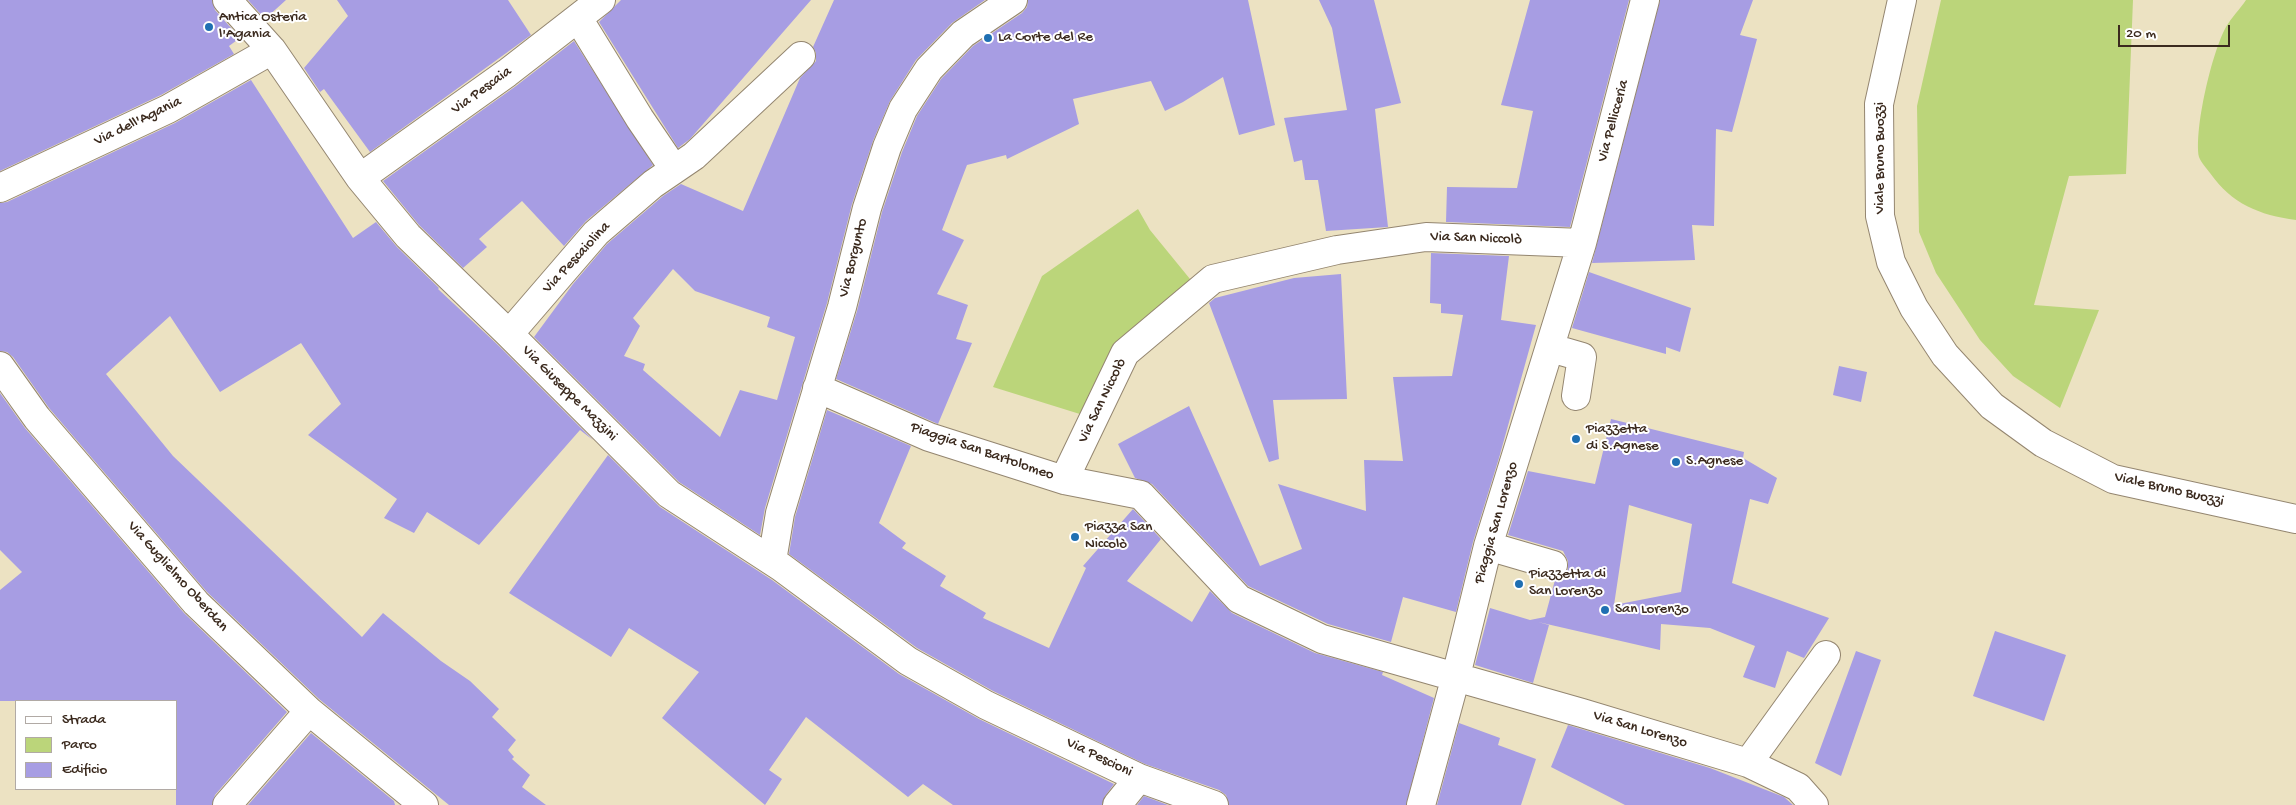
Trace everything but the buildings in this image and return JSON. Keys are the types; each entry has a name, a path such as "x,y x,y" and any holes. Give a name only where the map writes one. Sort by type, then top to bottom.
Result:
{"street":[{"name":"Via Giuseppe Mazzini","path":"227,0 272,50 360,178 408,236 669,494 772,561 908,661 986,705"},
{"name":"Via Pescaia","path":"360,178 508,73 601,0"},
{"name":"Via Borgunto","path":"772,561 780,513 842,306 867,208 902,109 929,69 963,34 1012,0"},
{"name":"Via Pellicceria","path":"1582,243 1645,0"},
{"name":"Viale Bruno Buozzi","path":"1902,0 1879,104 1880,216 1891,262 1914,308 1945,355 1992,406 2043,443 2113,478 2296,519"},
{"path":"578,18 640,119 674,169"},
{"name":"Via dell'Agania","path":"0,188 168,109 272,50"},
{"name":"Via Pescaiolina","path":"509,334 596,233 653,184 694,156 800,56"},
{"name":"Via San Niccolò","path":"1064,480 1125,353 1213,279 1337,250 1426,237 1582,243"},
{"name":"Piaggia San Lorenzo","path":"1421,805 1456,676 1488,546 1551,348 1582,243"},
{"path":"1551,348 1582,357 1576,396"},
{"name":"Via Guglielmo Oberdan","path":"0,366 37,418 196,603 309,711 424,805"},
{"name":"Piaggia San Bartolomeo","path":"817,388 930,437 1064,480"},
{"path":"1064,480 1142,495 1239,599 1322,639 1456,676"},
{"path":"1488,546 1553,566"},
{"path":"1748,763 1826,655"},
{"name":"Via San Lorenzo","path":"1456,676 1748,763 1798,787 1814,805"},
{"name":"Via Pescioni","path":"986,705 1139,778 1214,805"},
{"path":"227,805 309,711"},
{"path":"1117,805 1139,778"}],"green space":[{"path":"1941,0 2133,0 2126,174 2069,176 2034,305 2099,310 2060,408 2013,376 1980,340 1936,273 1919,232 1917,106"},
{"path":"2246,0 2296,0 2296,220 2258,211 2237,200 2218,184 2199,157 2199,128 2205,91 2215,54 2230,20"},
{"path":"1138,209 1150,230 1190,279 1117,348 1083,415 993,387 1042,276"}],"place":[{"name":"Antica Osteria l'Agania","path":"209,27"},
{"name":"La Corte del Re","path":"988,38"},
{"name":"Piazzetta di S.Agnese","path":"1576,439"},
{"name":"S.Agnese","path":"1676,462"},
{"name":"Piazza San Niccolò","path":"1075,537"},
{"name":"Piazzetta di San Lorenzo","path":"1519,584"},
{"name":"San Lorenzo","path":"1605,610"}]}
